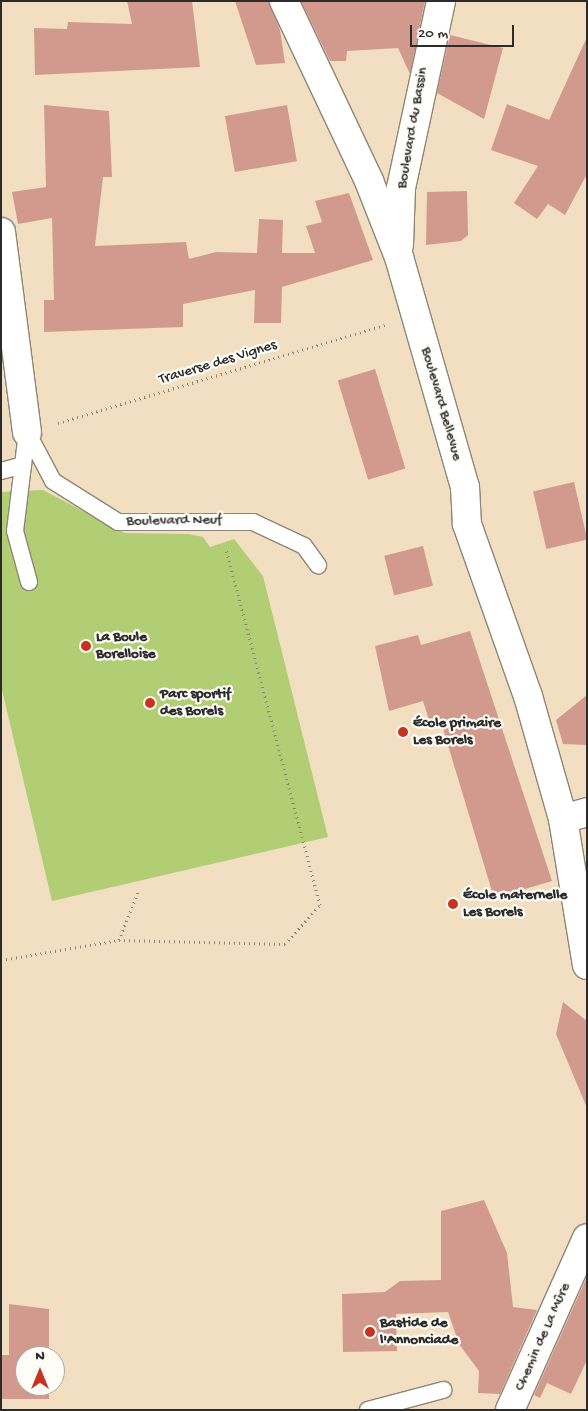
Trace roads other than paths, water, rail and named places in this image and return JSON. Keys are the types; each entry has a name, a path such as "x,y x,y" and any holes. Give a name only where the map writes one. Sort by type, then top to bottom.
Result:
{"street":[{"name":"Boulevard Bellevue","path":"284,1 369,181 399,257 465,487 467,524 528,696 575,816"},
{"name":"Boulevard du Bassin","path":"399,257 401,188 441,1"},
{"name":"Boulevard Neuf","path":"1,232 27,432"},
{"path":"575,816 587,965"},
{"name":"Chemin de La Mûre","path":"510,1410 587,1238"}],"lane":[{"name":"Boulevard Neuf","path":"27,432 15,531 29,582"},
{"name":"Boulevard Neuf","path":"27,432 53,481 118,522 218,520 253,522 304,546 318,565"},
{"path":"1,471 23,465"},
{"path":"368,1410 443,1390"}],"place":[{"name":"La Boule Borelloise","path":"86,646"},
{"name":"Parc sportif des Borels","path":"150,703"},
{"name":"École primaire Les Borels","path":"403,732"},
{"name":"École maternelle Les Borels","path":"453,904"},
{"name":"Bastide de l'Annonciade","path":"370,1332"}]}
